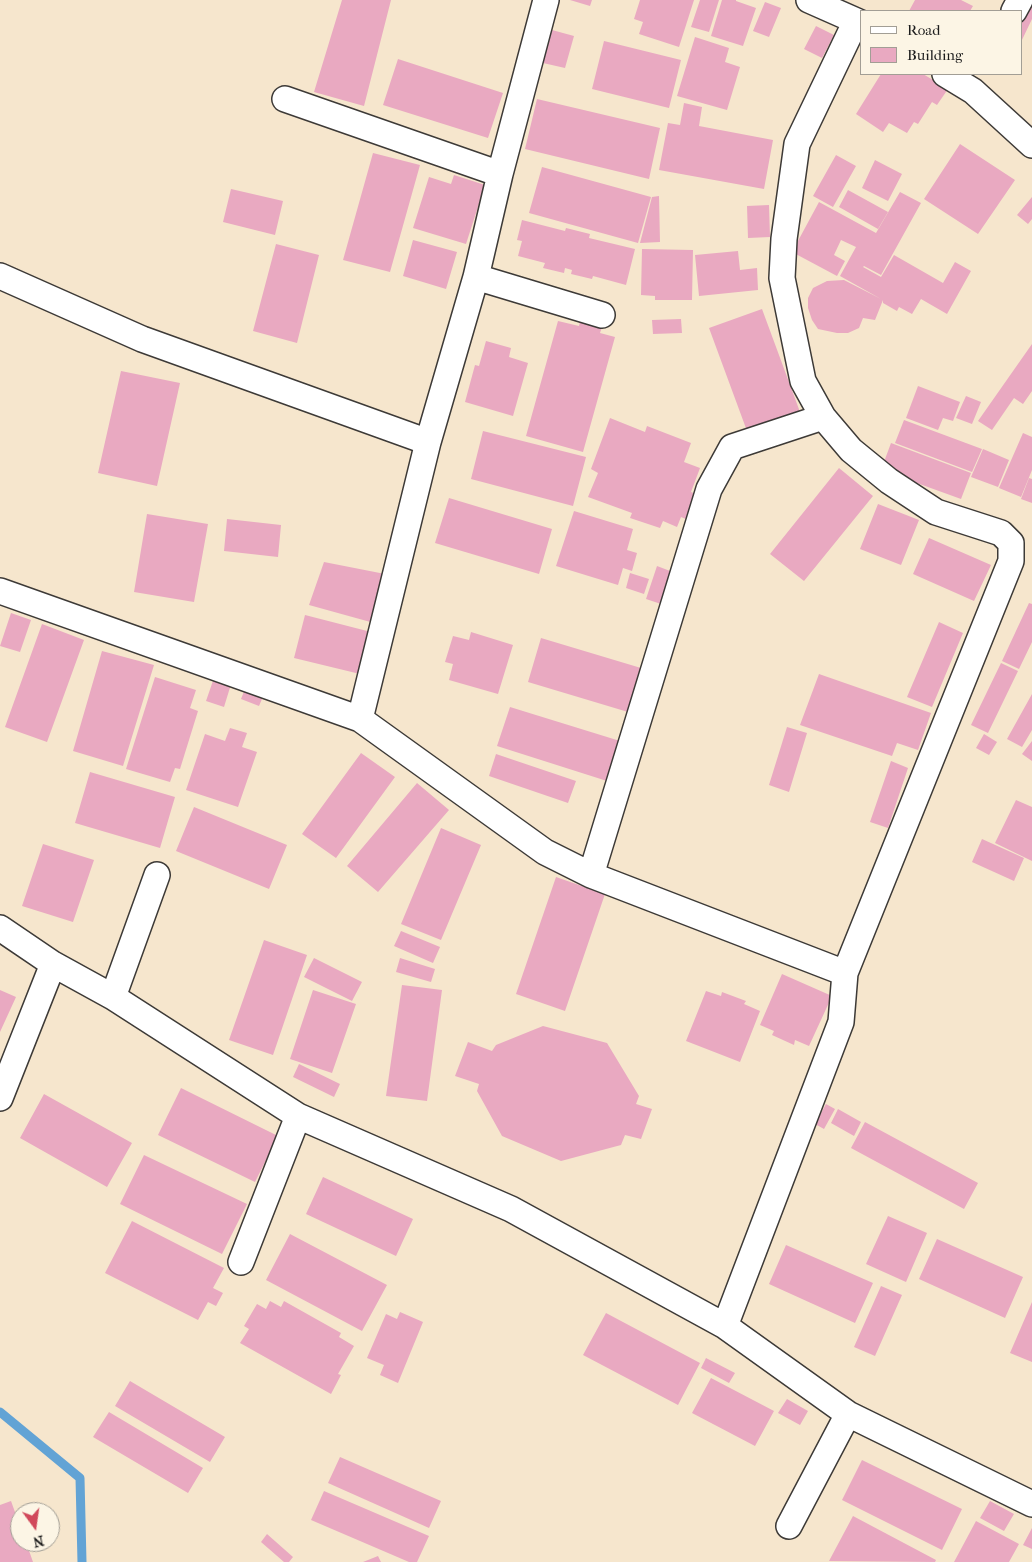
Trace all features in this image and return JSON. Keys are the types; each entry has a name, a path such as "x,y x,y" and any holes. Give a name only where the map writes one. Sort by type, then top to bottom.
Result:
{"street":[{"path":"360,718 428,442 476,277 500,174 546,0"},
{"path":"725,1326 841,1022 846,972 1011,561 1011,543 1001,533 936,512 889,481 851,450 823,417 803,381 782,278 784,239 797,144 858,22 810,0"},
{"path":"949,75 978,82 1032,145"},
{"path":"285,99 500,174"},
{"path":"0,276 142,340 428,442"},
{"path":"476,277 602,315"},
{"path":"591,875 709,489 732,447 823,417"},
{"path":"0,591 360,718 545,852 591,875 846,972"},
{"path":"112,997 157,875"},
{"path":"0,928 53,964 112,997 298,1116 511,1209 725,1326 848,1414 1032,1504"},
{"path":"0,1098 53,964"},
{"path":"241,1262 298,1116"},
{"path":"789,1526 848,1414"}],"building":[{"path":"342,0 391,0 364,106 314,92"},
{"path":"570,0 592,0 590,6"},
{"path":"640,0 694,0 679,47 639,34 643,22 634,19"},
{"path":"700,0 719,0 709,32 691,27"},
{"path":"722,0 736,0 756,8 743,46 711,36"},
{"path":"915,0 961,0 973,6 971,10 910,10"},
{"path":"1032,0 1032,19 1022,40 1022,10"},
{"path":"765,2 781,8 769,37 753,31"},
{"path":"816,26 834,35 822,58 804,49"},
{"path":"552,30 574,36 565,68 543,63"},
{"path":"695,37 729,48 725,62 740,67 727,110 677,96"},
{"path":"604,41 681,60 669,108 592,89"},
{"path":"398,59 503,93 488,138 383,105"},
{"path":"880,75 925,75 948,89 937,105 932,102 918,124 914,122 907,133 889,123 883,132 856,114"},
{"path":"537,99 660,128 649,179 525,149"},
{"path":"684,103 702,107 699,126 773,140 764,189 659,170 668,123 680,125"},
{"path":"960,144 1015,180 978,234 924,199"},
{"path":"373,153 420,165 390,272 343,260"},
{"path":"836,155 856,166 833,207 813,196"},
{"path":"875,160 902,174 888,201 862,188"},
{"path":"542,167 651,197 638,243 529,213"},
{"path":"454,175 485,185 466,244 413,228 429,177 451,184"},
{"path":"231,189 283,201 275,235 223,222"},
{"path":"848,190 888,212 878,229 839,207"},
{"path":"900,192 921,203 881,275 863,267 881,277 894,255 943,283 955,262 971,271 947,314 921,299 912,314 899,307 897,311 883,303 883,300 875,320 863,318 859,328 848,333 818,329 812,320 808,308 808,298 813,288 827,281 844,280 881,299 840,276 856,247 841,240 834,255 845,261 837,276 792,252 819,202 876,233"},
{"path":"659,196 660,242 640,243 652,197"},
{"path":"1032,197 1032,219 1028,224 1017,215"},
{"path":"769,205 770,237 748,238 747,206"},
{"path":"522,220 565,231 566,228 590,234 589,238 635,249 626,285 593,276 592,279 571,274 572,270 565,268 564,273 543,268 545,263 518,256 522,241 517,240"},
{"path":"413,240 457,252 446,289 403,276"},
{"path":"276,244 319,255 297,343 253,331"},
{"path":"642,249 693,250 692,300 655,300 655,296 641,295"},
{"path":"738,251 740,270 757,268 758,290 699,296 695,255"},
{"path":"762,309 800,412 747,431 709,328"},
{"path":"681,319 682,333 653,334 652,320"},
{"path":"558,321 579,326 580,321 602,327 600,333 615,337 583,452 526,436"},
{"path":"486,341 511,348 509,357 528,363 513,416 465,402 475,365 479,366"},
{"path":"1032,344 1032,391 1023,404 1014,398 992,430 978,421"},
{"path":"121,371 180,383 157,486 98,473"},
{"path":"918,386 960,402 953,421 943,418 938,430 906,418"},
{"path":"966,396 981,402 972,424 956,418"},
{"path":"610,418 645,432 647,426 691,443 684,462 700,468 691,492 696,494 686,519 681,517 677,527 663,521 660,528 630,518 632,513 588,497 598,473 591,469"},
{"path":"904,420 982,449 972,472 895,443"},
{"path":"483,431 586,457 573,506 471,479"},
{"path":"1023,433 1032,437 1032,470 1021,497 999,488"},
{"path":"891,443 971,473 961,499 881,470"},
{"path":"983,449 1009,460 998,487 971,477"},
{"path":"839,468 873,496 804,581 770,554"},
{"path":"1029,478 1032,479 1032,503 1021,499"},
{"path":"449,498 552,529 539,574 435,543"},
{"path":"878,504 919,520 901,565 860,549"},
{"path":"574,511 633,529 627,550 637,553 632,571 623,568 618,585 556,566"},
{"path":"147,514 208,524 194,602 134,592"},
{"path":"227,519 281,525 278,557 224,551"},
{"path":"929,538 991,565 974,601 913,574"},
{"path":"324,562 385,574 374,623 309,605"},
{"path":"657,566 678,574 667,606 646,599"},
{"path":"630,573 649,579 644,594 626,588"},
{"path":"1029,603 1032,604 1032,642 1019,669 1002,661"},
{"path":"11,613 31,620 20,652 0,646"},
{"path":"305,615 371,632 360,674 294,658"},
{"path":"939,622 963,633 932,707 907,697"},
{"path":"42,624 84,640 47,742 5,727"},
{"path":"471,632 513,645 498,694 449,680 453,664 445,662 453,636 469,640"},
{"path":"541,638 641,668 628,712 528,682"},
{"path":"102,651 154,665 123,766 73,751"},
{"path":"1001,663 1018,671 988,733 971,725"},
{"path":"819,674 931,713 918,750 897,743 892,756 800,725"},
{"path":"215,675 232,681 224,707 206,701"},
{"path":"155,677 196,690 190,708 198,711 180,769 175,768 170,782 126,769"},
{"path":"247,684 265,692 259,706 241,699"},
{"path":"1032,694 1032,730 1022,747 1007,739"},
{"path":"510,707 620,741 607,781 497,746"},
{"path":"787,727 807,733 789,792 769,785"},
{"path":"230,728 247,733 242,747 257,752 238,807 186,790 205,734 225,741"},
{"path":"984,734 997,742 989,755 976,748"},
{"path":"1032,741 1032,761 1022,754"},
{"path":"361,753 395,777 336,858 302,834"},
{"path":"496,754 576,781 568,803 489,776"},
{"path":"891,761 908,768 888,828 870,822"},
{"path":"90,772 175,797 160,848 75,823"},
{"path":"417,783 449,810 378,892 347,866"},
{"path":"1016,800 1032,807 1032,861 995,843"},
{"path":"194,807 287,845 269,889 176,851"},
{"path":"441,828 481,845 441,940 401,924"},
{"path":"982,839 1024,858 1014,881 972,862"},
{"path":"43,844 94,860 73,922 22,906"},
{"path":"556,877 605,894 565,1011 516,994"},
{"path":"401,931 440,947 433,963 394,946"},
{"path":"264,940 307,955 273,1055 229,1040"},
{"path":"314,958 362,982 352,1001 304,977"},
{"path":"400,958 435,969 431,982 396,972"},
{"path":"782,974 832,996 809,1046 795,1040 794,1045 772,1035 774,1031 760,1025"},
{"path":"402,985 442,990 427,1101 386,1096"},
{"path":"0,990 16,997 0,1032"},
{"path":"313,990 356,1004 332,1073 290,1059"},
{"path":"706,991 721,996 722,992 746,1001 744,1004 760,1011 740,1062 686,1041"},
{"path":"543,1026 607,1043 639,1096 636,1104 652,1109 641,1139 625,1135 621,1145 561,1161 502,1136 477,1091 479,1084 455,1076 468,1042 492,1051 496,1045"},
{"path":"299,1064 340,1084 334,1097 293,1077"},
{"path":"181,1088 278,1136 255,1182 158,1135"},
{"path":"44,1094 132,1143 107,1187 20,1138"},
{"path":"826,1104 835,1109 824,1129 815,1124"},
{"path":"838,1109 861,1122 854,1136 831,1123"},
{"path":"865,1122 978,1183 964,1209 851,1148"},
{"path":"144,1155 247,1204 222,1254 120,1204"},
{"path":"323,1177 413,1219 396,1256 306,1214"},
{"path":"888,1216 927,1233 906,1282 866,1264"},
{"path":"132,1221 224,1268 213,1288 223,1293 216,1306 208,1302 198,1320 105,1273"},
{"path":"290,1234 387,1285 362,1331 266,1280"},
{"path":"937,1239 1023,1277 1005,1318 919,1279"},
{"path":"786,1245 873,1283 855,1323 769,1284"},
{"path":"881,1286 902,1295 875,1356 854,1347"},
{"path":"270,1301 281,1307 284,1301 341,1333 339,1337 354,1346 338,1374 341,1375 331,1394 240,1343 249,1329 244,1326 257,1304 266,1309"},
{"path":"1032,1302 1032,1362 1010,1353"},
{"path":"400,1312 423,1322 398,1383 380,1375 384,1365 367,1358 386,1314 397,1319"},
{"path":"606,1313 700,1363 678,1405 583,1355"},
{"path":"706,1358 735,1373 729,1383 701,1368"},
{"path":"711,1378 774,1411 755,1446 692,1413"},
{"path":"130,1381 225,1437 210,1462 115,1406"},
{"path":"787,1399 808,1411 800,1425 778,1413"},
{"path":"109,1412 203,1468 188,1493 93,1437"},
{"path":"340,1457 441,1501 429,1528 328,1483"},
{"path":"862,1460 962,1509 942,1550 842,1500"},
{"path":"324,1491 429,1536 417,1562 409,1562 311,1520"},
{"path":"990,1501 1014,1514 1004,1531 980,1518"},
{"path":"11,1502 10,1552 30,1552 33,1562 0,1562 0,1505"},
{"path":"853,1516 936,1560 935,1562 829,1561"},
{"path":"976,1521 1019,1544 1009,1562 954,1562"},
{"path":"1032,1528 1032,1549 1023,1545"},
{"path":"267,1534 293,1557 289,1562 284,1562 261,1542"},
{"path":"378,1556 381,1562 363,1562"}],"waterway":[{"path":"0,1412 80,1478 82,1562"}]}
